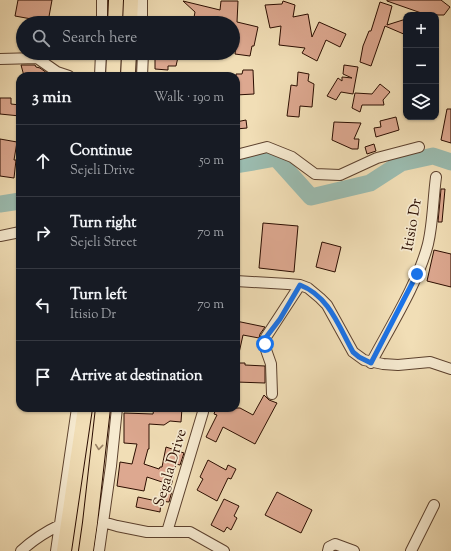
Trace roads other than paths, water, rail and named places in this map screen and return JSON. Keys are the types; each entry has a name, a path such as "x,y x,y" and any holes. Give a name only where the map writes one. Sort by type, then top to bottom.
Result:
{"highway":[{"path":"115,16 116,0"},
{"path":"130,16 131,0"},
{"path":"113,72 114,60"},
{"path":"128,72 129,60"},
{"path":"64,551 84,412"},
{"path":"86,551 103,412"}],"street":[{"path":"102,0 102,16"},
{"path":"142,0 142,16"},
{"path":"0,60 16,59"},
{"path":"41,60 57,72"},
{"path":"100,72 101,60"},
{"path":"142,72 143,60"},
{"path":"240,154 267,148 292,157 315,174 340,174 377,158 419,147"},
{"name":"Itisio Dr","path":"371,363 417,274 424,256 428,243 436,177"},
{"path":"0,236 16,233"},
{"path":"240,281 300,285 308,288 327,305 353,352 371,363 398,365 430,362 451,369"},
{"path":"272,394 271,364 266,352 265,341 300,285"},
{"path":"56,551 75,412"},
{"path":"99,551 111,466 117,412"},
{"name":"Segala Drive","path":"167,532 203,412"},
{"path":"411,551 434,505"},
{"path":"103,522 148,532 190,532 224,551"},
{"path":"21,551 48,530 60,525"},
{"path":"328,551 329,547 335,544 354,551"}],"waterway":[{"path":"240,164 276,158 311,197 370,183 401,163 433,156 451,162"},
{"path":"0,204 16,202"}]}
